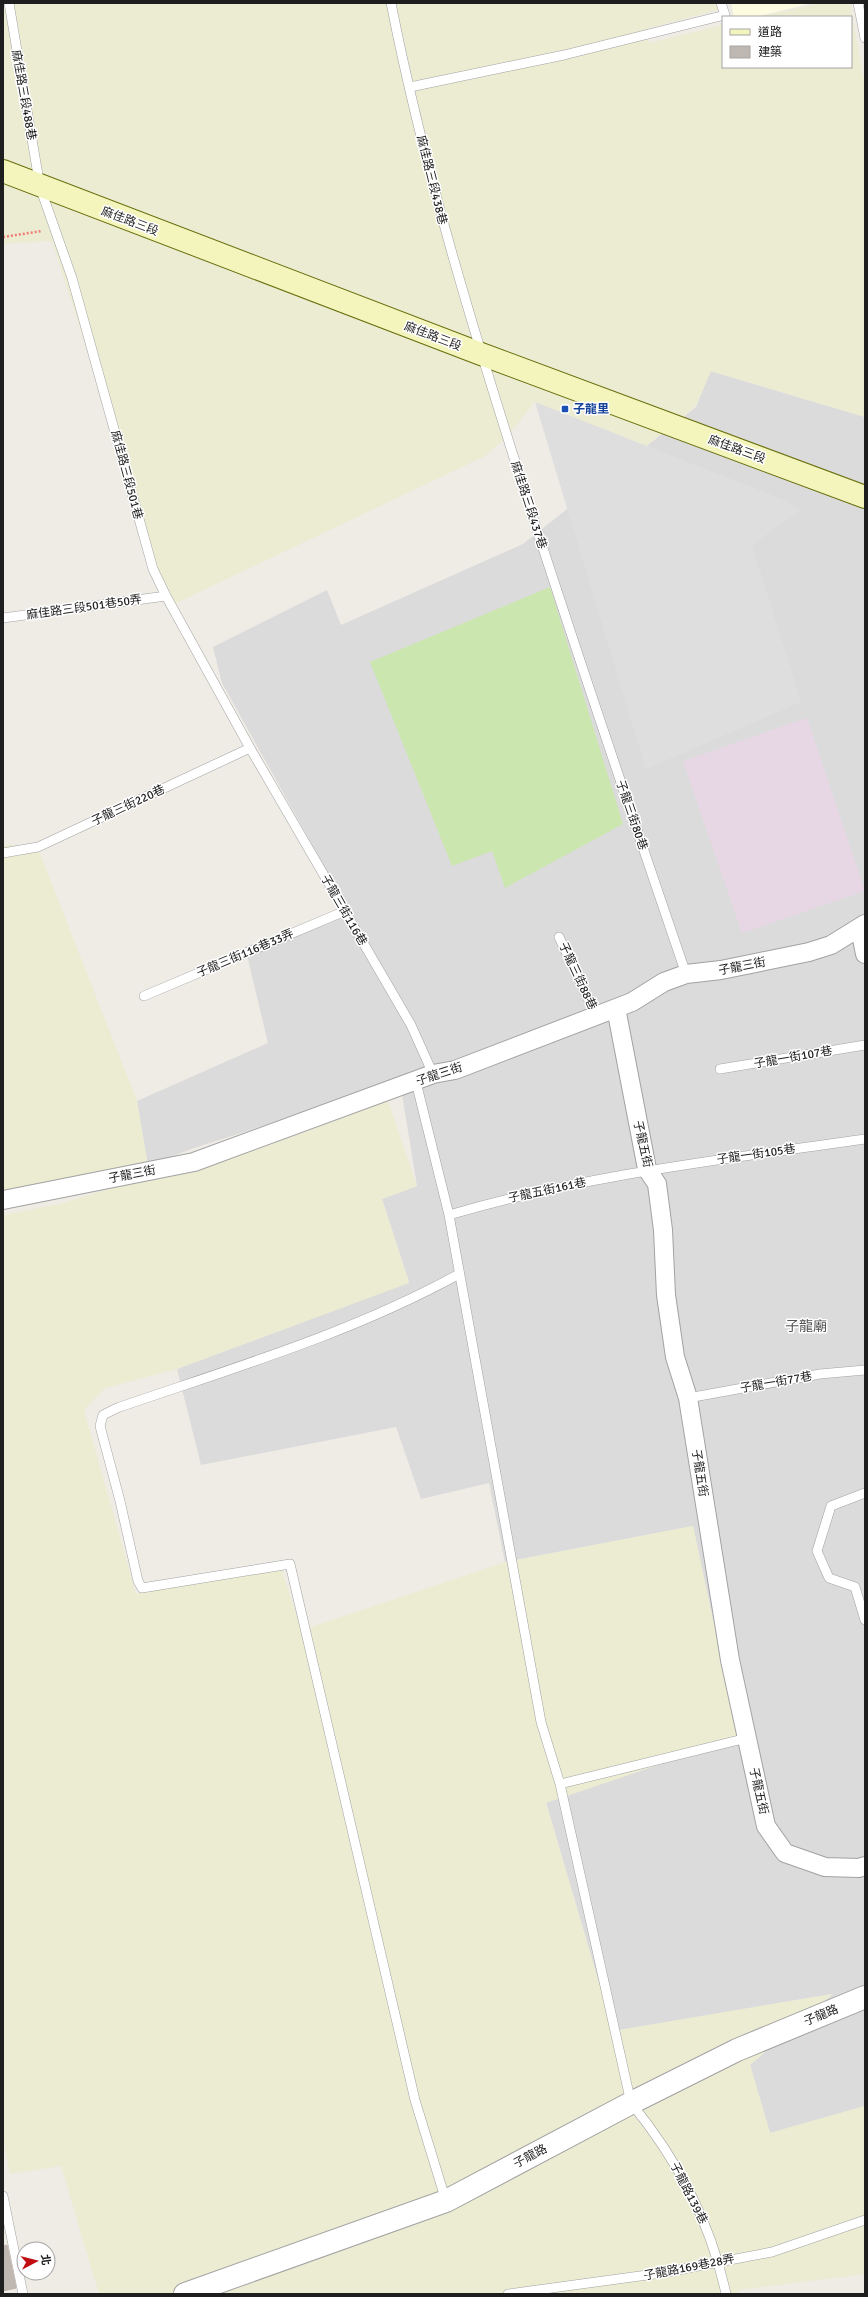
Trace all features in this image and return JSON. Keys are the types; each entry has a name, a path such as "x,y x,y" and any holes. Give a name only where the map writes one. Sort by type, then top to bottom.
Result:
{"main road":[{"name":"麻佳路三段","path":"3,171 40,187 481,354 865,497"}],"street":[{"name":"子龍三街","path":"3,1200 194,1162 416,1082 433,1074 455,1070 632,1002 664,982 686,974 721,970 809,952 831,945 862,926"},
{"path":"862,926 865,954"},
{"name":"子龍五街","path":"616,1008 647,1169 657,1184 663,1230 666,1295 675,1357 688,1398 730,1660 766,1826 785,1853 825,1867 859,1868 865,1866"},
{"name":"子龍路","path":"185,2294 446,2201 631,2103 737,2050 865,1997"}],"lane":[{"name":"麻佳路三段488巷","path":"9,3 40,187"},
{"name":"麻佳路三段438巷","path":"392,3 410,88 449,246 481,354"},
{"path":"410,88 564,55 725,15 721,3"},
{"path":"858,3 865,38"},
{"name":"麻佳路三段501巷","path":"40,187 74,285 153,569 166,596 250,748"},
{"name":"麻佳路三段437巷","path":"481,354 578,656"},
{"name":"麻佳路三段501巷50弄","path":"3,618 166,596"},
{"name":"子龍三街80巷","path":"578,656 686,974"},
{"name":"子龍三街220巷","path":"3,854 38,847 250,748"},
{"name":"子龍三街116巷","path":"250,748 411,1025 433,1074"},
{"name":"子龍三街116巷33弄","path":"144,996 345,911"},
{"name":"子龍三街88巷","path":"559,937 596,1015"},
{"name":"子龍一街107巷","path":"720,1069 865,1045"},
{"path":"416,1082 449,1215 540,1722 560,1784 631,2103"},
{"name":"子龍一街105巷","path":"647,1169 865,1139"},
{"name":"子龍五街161巷","path":"449,1215 513,1196 647,1169"},
{"path":"446,2201 415,2100 290,1564 142,1588 138,1581 120,1500 100,1426 103,1415 117,1408 349,1327 419,1296 459,1274"},
{"name":"子龍一街77巷","path":"688,1398 820,1374 865,1370"},
{"path":"865,1493 831,1506 817,1551 829,1578 855,1587 865,1620"},
{"path":"560,1784 747,1738"},
{"name":"子龍路139巷","path":"631,2103 658,2134 702,2213 719,2262 726,2294"},
{"path":"3,2196 23,2294"},
{"name":"子龍路169巷28弄","path":"508,2294 633,2278 772,2252 865,2220"}],"path":[{"path":"3,237 54,229"}],"shaded area":[{"path":"3,3 716,3 718,10 645,29 649,43 722,25 722,68 852,68 852,16 762,16 822,3 850,3 865,86 865,417 711,371 696,406 646,446 535,402 507,437 485,456 170,606 52,241 3,244"},
{"path":"731,3 813,3 759,16 734,16"},
{"path":"710,371 865,417 865,2106 770,2133 750,2065 832,1994 613,2031 546,1802 738,1738 693,1526 505,1562 489,1483 421,1499 396,1427 201,1465 177,1369 409,1282 382,1199 417,1186 400,1082 191,1149 148,1166 137,1101 268,1043 245,947 348,909 222,683 213,647 327,590 341,625 523,544 696,407"},
{"path":"535,402 782,499 800,510 752,545 801,702 646,769"},
{"path":"807,718 865,891 742,933 683,761"},
{"path":"3,845 37,846 137,1101 148,1166 3,1195"},
{"path":"388,1101 417,1186 382,1199 409,1283 177,1369 105,1388 84,1410 136,1594 280,1566 302,1630 505,1562 693,1526 738,1738 546,1803 613,2031 833,1994 750,2065 770,2133 865,2106 865,2274 738,2290 739,2294 99,2294 61,2166 10,2174 3,2137 3,1215 59,1204 146,1178 209,1167"}],"green space":[{"path":"550,587 623,824 505,888 492,851 452,866 370,662"}],"building":[{"path":"7,2245 16,2288 3,2291 3,2246"}],"place":[{"name":"子龍里","path":"565,409"}],"district":[{"name":"子龍廟","path":"806,1326"}]}
